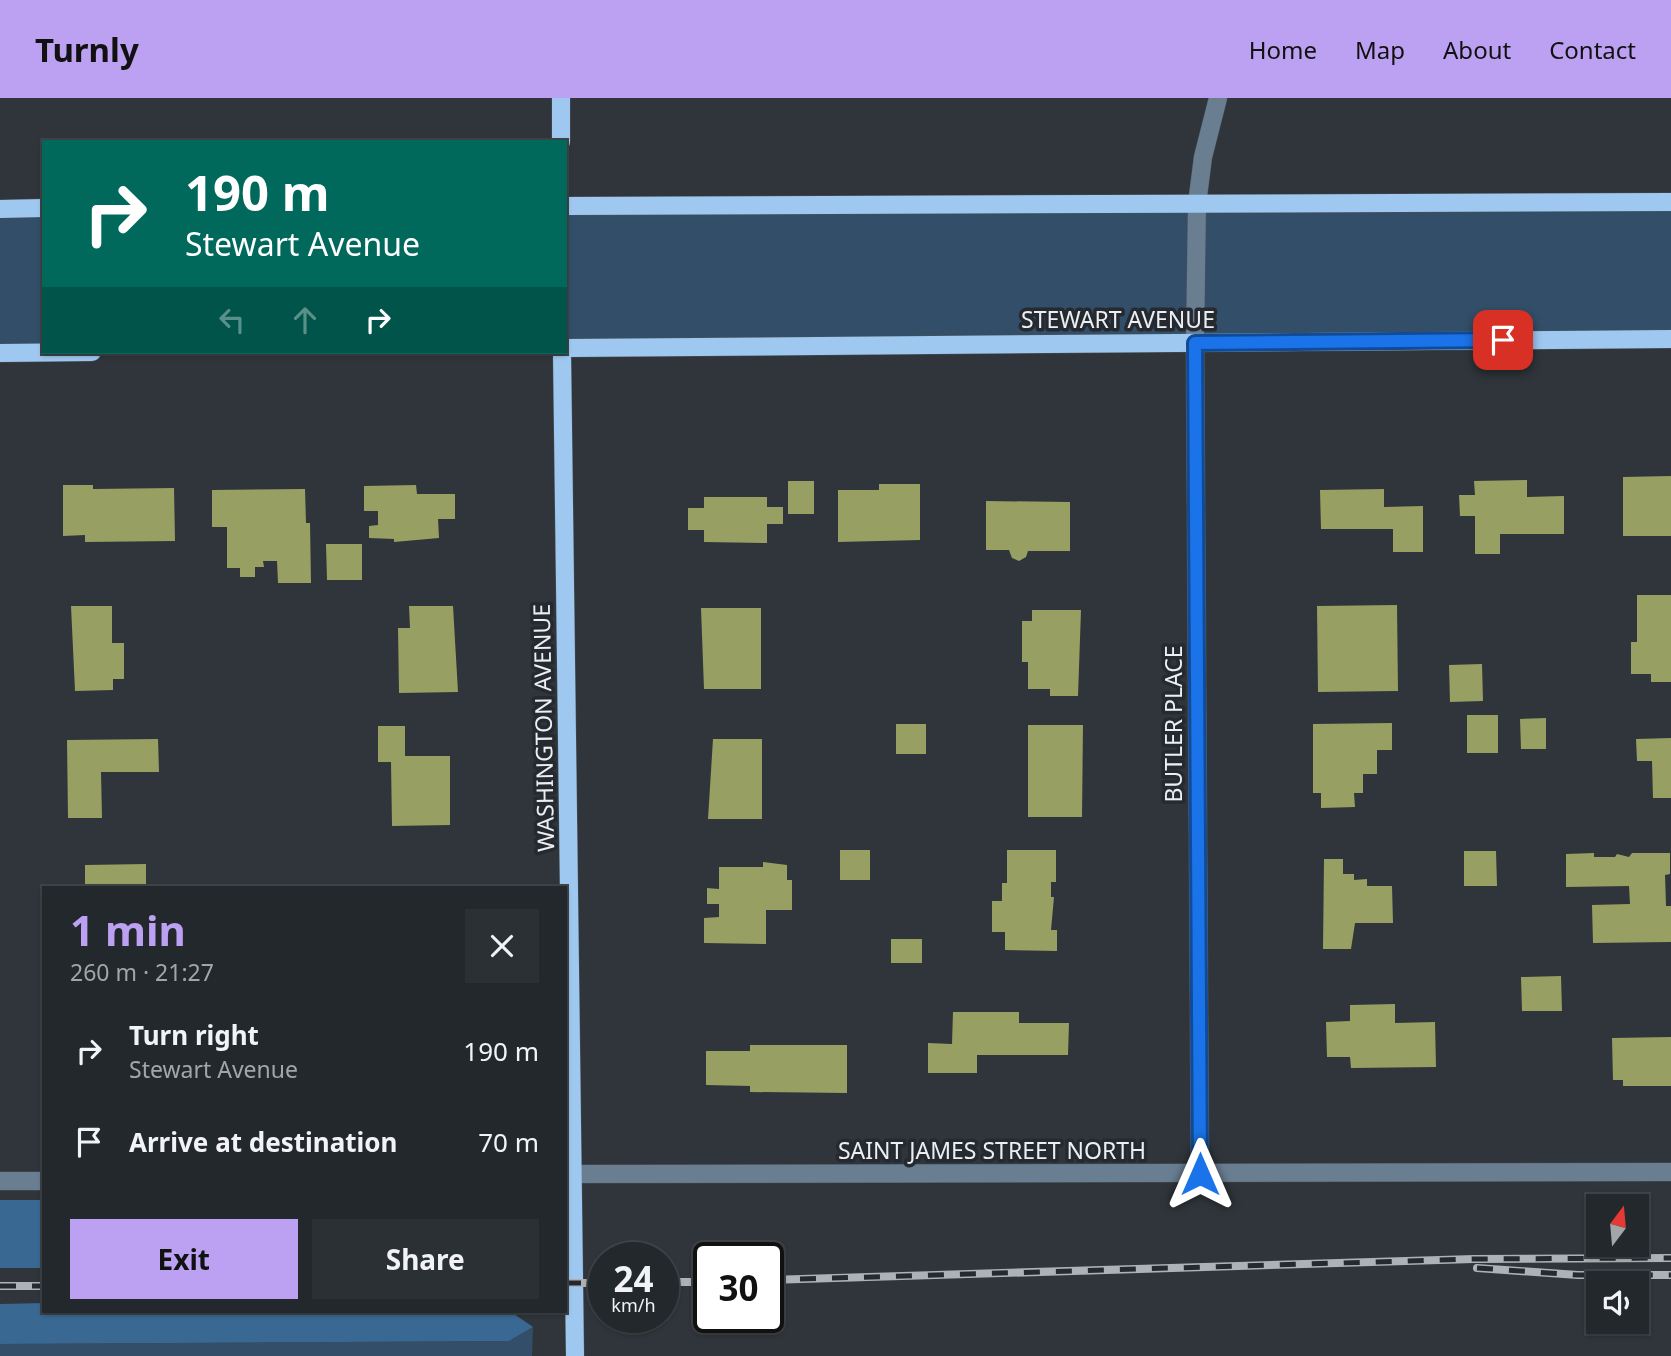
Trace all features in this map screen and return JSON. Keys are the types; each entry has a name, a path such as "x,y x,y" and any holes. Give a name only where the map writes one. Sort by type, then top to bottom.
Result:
{"main road":[{"path":"561,98 561,140"},
{"path":"567,206 1671,202"},
{"path":"0,209 42,208"},
{"name":"STEWART AVENUE","path":"567,350 1671,339"},
{"path":"0,352 42,352"},
{"name":"WASHINGTON AVENUE","path":"564,354 569,1174 575,1356"}],"street":[{"name":"BUTLER PLACE","path":"1200,1174 1195,343 1197,204 1203,157 1218,98"},
{"name":"SAINT JAMES STREET NORTH","path":"569,1174 1671,1172"},
{"path":"0,1181 42,1181"}],"shaded area":[{"path":"1671,202 1671,348 567,353 567,206"},
{"path":"0,206 42,206 42,354 418,354 0,356"},
{"path":"0,1200 42,1200 42,1268 0,1268"},
{"path":"42,1303 42,1313 501,1313 514,1314 533,1327 509,1341 0,1344 0,1304"},
{"path":"533,1327 532,1356 0,1356 0,1344 509,1341"}],"building":[{"path":"1671,476 1671,536 1623,536 1623,477"},
{"path":"1527,480 1527,497 1564,496 1564,534 1500,534 1500,554 1475,554 1475,516 1460,516 1459,495 1475,495 1474,481"},
{"path":"788,481 814,481 814,514 788,514"},
{"path":"879,484 920,484 920,540 838,542 838,490 879,490"},
{"path":"63,485 93,485 93,489 174,488 175,541 85,542 85,535 63,536"},
{"path":"416,485 417,494 455,494 455,519 438,519 439,538 394,542 394,539 369,538 369,526 378,525 378,511 364,511 364,486"},
{"path":"305,489 306,523 310,523 311,583 278,583 277,561 263,561 264,567 255,567 255,577 240,577 240,568 227,568 227,527 212,527 212,490"},
{"path":"1384,489 1384,507 1423,506 1423,552 1393,552 1393,529 1321,529 1320,490"},
{"path":"704,497 767,497 767,507 783,507 783,524 767,524 767,543 704,542 704,530 688,530 688,508 704,508"},
{"path":"986,501 1070,502 1070,551 1028,551 1026,557 1019,561 1012,558 1009,550 986,550"},
{"path":"326,544 362,544 362,580 327,580"},
{"path":"1637,595 1671,595 1671,682 1651,682 1651,674 1631,674 1631,642 1637,642"},
{"path":"1397,605 1398,691 1318,692 1317,606"},
{"path":"71,606 112,606 112,643 124,643 124,679 113,679 113,690 75,691"},
{"path":"409,606 453,606 458,692 399,693 398,628 410,628"},
{"path":"701,608 761,608 761,689 704,689"},
{"path":"1032,610 1081,610 1078,696 1050,696 1050,689 1028,689 1028,662 1022,662 1022,621 1032,621"},
{"path":"1482,664 1483,701 1450,702 1449,665"},
{"path":"1467,715 1498,715 1498,753 1467,753"},
{"path":"1546,718 1546,749 1521,749 1520,719"},
{"path":"1392,723 1392,750 1377,750 1377,774 1363,774 1363,793 1354,793 1355,807 1321,808 1321,793 1313,793 1313,724"},
{"path":"896,724 926,724 926,754 896,754"},
{"path":"1028,725 1083,725 1082,817 1028,817"},
{"path":"378,726 405,726 405,756 450,756 450,825 392,826 391,762 378,762"},
{"path":"1671,738 1671,798 1653,798 1652,761 1637,761 1636,739"},
{"path":"158,739 159,772 101,772 102,818 68,818 67,740"},
{"path":"713,739 762,739 762,819 708,819"},
{"path":"840,850 870,850 870,880 840,880"},
{"path":"1007,850 1056,850 1056,882 1051,882 1051,897 1054,897 1051,930 1057,930 1057,951 1005,950 1005,932 992,932 992,901 1002,901 1002,883 1007,883"},
{"path":"1464,851 1496,851 1497,886 1464,886"},
{"path":"1594,853 1594,857 1615,857 1617,854 1629,857 1632,853 1670,853 1670,874 1665,875 1666,906 1671,906 1671,942 1593,943 1592,905 1630,904 1629,886 1566,887 1566,854"},
{"path":"1324,859 1343,859 1343,874 1354,874 1354,880 1367,879 1367,886 1392,886 1393,923 1355,923 1351,949 1323,949"},
{"path":"763,862 787,865 787,880 792,880 792,910 766,910 766,944 704,943 704,918 719,917 719,904 707,904 707,888 719,889 719,867 763,867"},
{"path":"146,864 146,886 85,886 85,865"},
{"path":"891,939 922,939 922,963 891,963"},
{"path":"1561,976 1562,1011 1522,1011 1521,977"},
{"path":"1395,1004 1395,1023 1435,1022 1436,1067 1351,1068 1350,1057 1327,1057 1326,1022 1350,1021 1350,1005"},
{"path":"953,1012 1019,1012 1019,1023 1069,1023 1068,1055 977,1055 977,1073 928,1073 928,1043 952,1044"},
{"path":"1671,1037 1671,1086 1623,1086 1623,1080 1613,1080 1612,1038"},
{"path":"750,1045 847,1045 847,1093 750,1092 750,1086 706,1085 706,1051 750,1051"}],"railway":[{"path":"784,1280 1474,1259 1671,1258"},
{"path":"1477,1268 1578,1275 1671,1275"},
{"path":"679,1282 693,1282"},
{"path":"567,1283 588,1283"},
{"path":"0,1286 42,1286"}],"route":[{"path":"1200,1174 1195,343 1503,340"}]}
